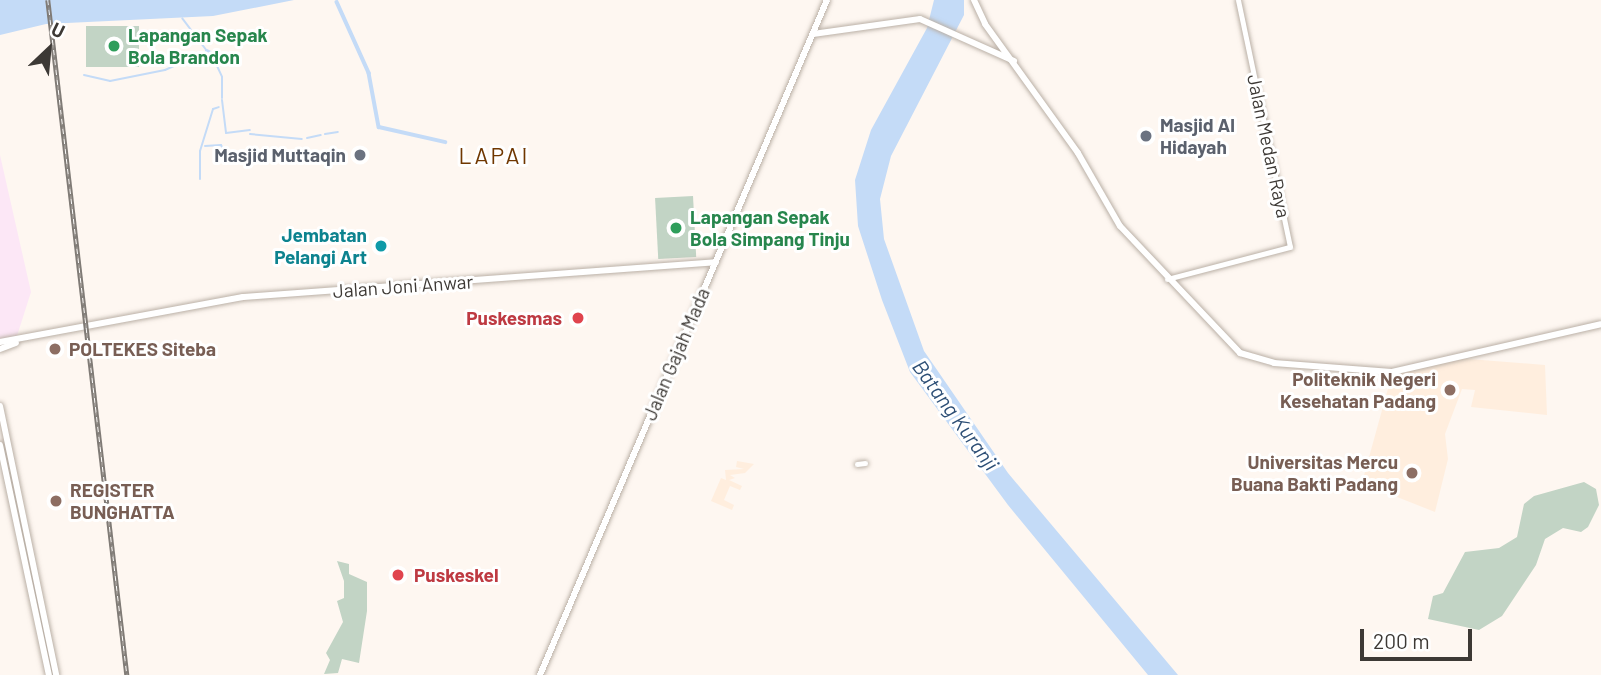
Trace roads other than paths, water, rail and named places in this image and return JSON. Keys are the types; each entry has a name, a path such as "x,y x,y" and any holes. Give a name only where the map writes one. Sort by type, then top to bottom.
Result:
{"main road":[{"name":"Jalan Gajah Mada","path":"540,675 827,0"},
{"path":"974,0 983,20 1078,153 1120,226 1233,348 1262,361 1392,372 1601,324"},
{"path":"813,34 908,19 928,22 959,39 1014,61"},
{"name":"Jalan Joni Anwar","path":"21,341 243,297 716,262"},
{"path":"0,342 21,341"},
{"path":"0,349 21,341"},
{"path":"0,406 57,675"},
{"path":"0,445 49,675"},
{"path":"37,617 45,615"}],"street":[{"name":"Jalan Medan Raya","path":"1167,279 1288,250 1238,0"},
{"path":"857,464 865,463"}],"water":[{"path":"0,0 294,0 213,16 46,24 0,35"},
{"name":"Batang Kuranji","path":"934,0 964,0 964,15 891,156 880,199 884,239 924,351 1008,473 1178,675 1148,675 1008,505 910,372 882,300 858,226 855,180 871,130 927,28"}],"waterway":[{"path":"337,2 369,73 379,127 445,142"},
{"path":"84,75 110,81 165,70 207,51 182,18"},
{"path":"207,51 211,53"},
{"path":"211,53 222,77 222,98"},
{"path":"222,100 226,133 250,130"},
{"path":"200,179 200,151 213,109 219,107"},
{"path":"325,134 338,132"},
{"path":"250,134 302,139"},
{"path":"307,138 321,135"},
{"path":"205,146 221,145 224,151"}],"railway":[{"path":"48,0 127,675"}],"place":[{"name":"Lapangan Sepak Bola Brandon","path":"114,46"},
{"name":"Masjid Al Hidayah","path":"1146,136"},
{"name":"Masjid Muttaqin","path":"360,155"},
{"name":"Lapangan Sepak Bola Simpang Tinju","path":"676,228"},
{"name":"Jembatan Pelangi Art","path":"381,246"},
{"name":"Puskesmas","path":"578,318"},
{"name":"POLTEKES Siteba","path":"55,349"},
{"name":"Politeknik Negeri Kesehatan Padang","path":"1450,390"},
{"name":"Universitas Mercu Buana Bakti Padang","path":"1412,473"},
{"name":"REGISTER BUNGHATTA","path":"56,501"},
{"name":"Puskeskel","path":"398,575"}],"district":[{"name":"LAPAI","path":"494,155"}]}
